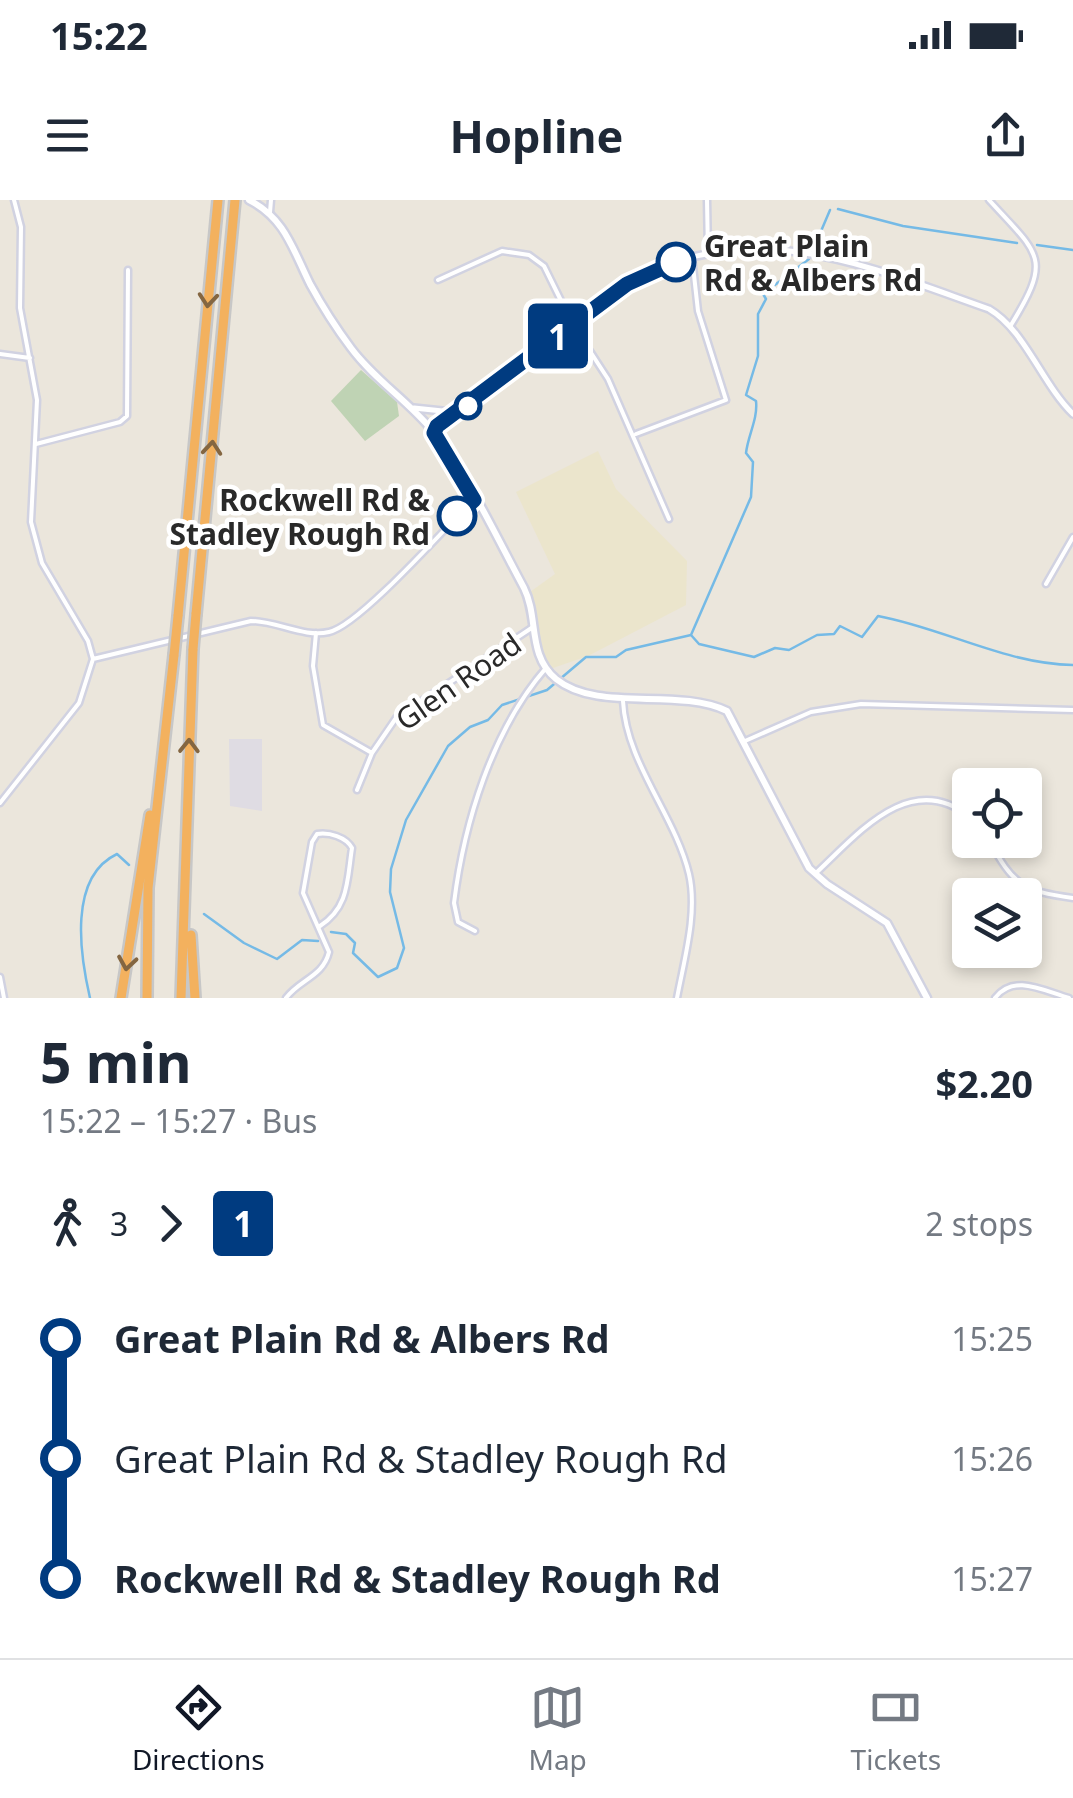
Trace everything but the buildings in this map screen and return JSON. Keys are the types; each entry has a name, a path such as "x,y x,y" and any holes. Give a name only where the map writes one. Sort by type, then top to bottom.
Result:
{"highway":[{"path":"147,998 148,888 218,202"},
{"path":"181,998 192,650 235,205"},
{"path":"121,998 174,657"},
{"path":"188,842 195,998"}],"main road":[{"path":"249,200 270,212 292,242 318,300 352,350 434,433 527,594 537,653 546,668 559,681 592,693 716,706 733,718 814,874 888,924 927,998"}],"street":[{"path":"0,803 80,703 93,659 88,641 52,583 36,545 28,508 37,400 20,308 21,227 14,200"},
{"path":"270,212 271,200"},
{"path":"707,200 708,252"},
{"path":"990,200 1024,236 1037,267 1034,288 1010,325"},
{"path":"434,433 455,412 485,394 636,278 708,252 771,247 803,251 979,306 1010,325 1047,385 1073,414"},
{"path":"438,280 492,254 510,251 529,255 549,273 572,326 608,379 670,519"},
{"path":"634,435 726,400 698,311 692,257"},
{"path":"36,444 120,422 127,416 128,270"},
{"path":"0,354 30,358"},
{"path":"410,406 430,412 455,412"},
{"path":"93,659 251,622 268,621 316,634 336,630 355,617 474,500"},
{"path":"1046,584 1073,537"},
{"name":"Glen Road","path":"357,790 372,753 396,718 533,627"},
{"path":"316,634 313,666 322,725 372,753"},
{"path":"476,931 458,922 456,884 483,783 520,702 546,668"},
{"path":"622,696 628,732 689,876 688,934 677,998"},
{"path":"745,741 811,712 861,704 1073,710"},
{"path":"814,874 876,816 899,803 921,798 952,807"},
{"path":"286,998 295,987 322,971 330,952 303,892 312,842 316,834 324,833 342,838 352,848 344,904 337,915 320,926"},
{"path":"999,858 1022,886 1038,893 1073,898"},
{"path":"0,977 4,998"},
{"path":"995,998 1004,987 1018,983 1070,998"}],"shaded area":[{"path":"598,451 616,489 687,561 686,605 588,656 550,669 542,654 530,592 555,574 516,492"},
{"path":"229,739 262,739 262,811 230,806"}],"green space":[{"path":"361,370 397,402 399,416 365,441 331,401"}],"waterway":[{"path":"838,209 903,226 1017,243"},
{"path":"813,250 830,210"},
{"path":"1037,245 1073,250"},
{"path":"331,932 346,934 355,943 353,953 378,977 397,968 404,948 390,892 391,869 406,820 448,746 470,727 488,720 502,705 547,690 586,657 616,657 626,650 691,635 751,497 753,462 746,453 756,401 746,395 758,356 758,314 766,299 763,294 809,259"},
{"path":"691,635 699,644 754,657 775,648 789,650 817,635 834,634 840,626 862,637 878,616 1023,659 1073,665"},
{"path":"90,998 81,940 84,898 101,865 117,854 129,865"},
{"path":"204,914 244,943 277,959 302,940 318,941"}],"bus line":[{"name":"1","path":"457,516 474,500 434,433 437,426 485,394 627,284 676,262"}],"place":[{"name":"Great Plain Rd & Albers Rd","path":"676,262"},
{"name":"Rockwell Rd & Stadley Rough Rd","path":"457,516"}]}
